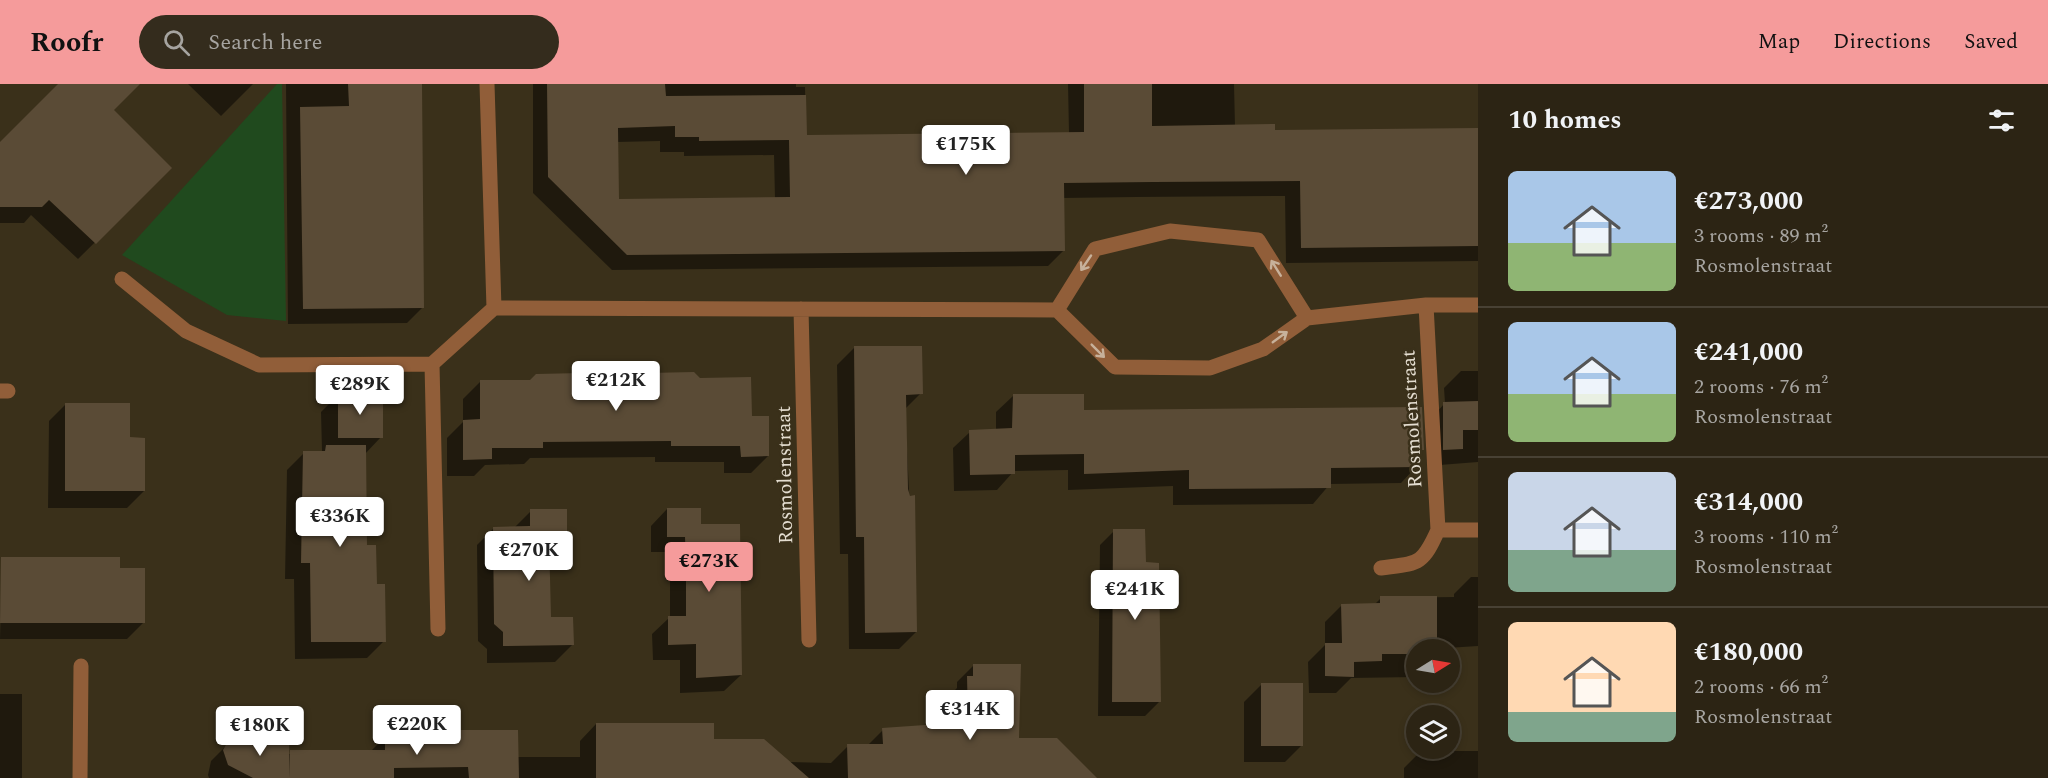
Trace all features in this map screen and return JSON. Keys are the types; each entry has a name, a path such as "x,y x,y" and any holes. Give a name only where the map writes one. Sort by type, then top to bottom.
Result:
{"street":[{"path":"487,84 494,308"},
{"path":"1056,310 1095,249 1170,231 1258,240 1307,318"},
{"path":"122,279 186,331 259,365 432,364 494,308 1056,310 1115,367 1210,368 1263,350 1307,318 1426,305 1478,305"},
{"name":"Rosmolenstraat","path":"1426,305 1438,530"},
{"name":"Rosmolenstraat","path":"801,309 809,640"},
{"path":"432,364 438,629"},
{"path":"1381,568 1416,564 1428,552 1438,530 1478,530"},
{"path":"80,778 81,666"}],"green space":[{"path":"277,84 282,84 286,321 227,315 122,255"}],"building":[{"path":"58,84 140,84 114,110 172,168 96,244 49,200 42,207 0,207 0,142"},
{"path":"348,84 422,84 424,308 303,309 300,107 349,106"},
{"path":"547,84 665,84 666,96 806,95 807,135 1084,132 1084,84 1152,84 1152,126 1275,124 1275,130 1478,128 1478,246 1301,248 1300,181 1153,182 1064,183 1065,251 627,255 548,177","holes":["675,126 675,137 699,137 699,141 789,140 790,197 619,199 618,128"]},
{"path":"854,346 922,346 923,394 906,395 908,489 910,496 915,495 917,632 865,633 864,537 856,537"},
{"path":"644,367 648,373 694,372 700,378 751,377 752,416 769,416 769,456 741,457 740,446 671,446 671,441 543,442 543,448 492,448 492,459 463,460 463,420 480,419 480,380 530,380 536,374 582,373 587,368"},
{"path":"338,393 383,393 383,438 338,438"},
{"path":"1013,394 1084,394 1084,410 1422,407 1424,450 1419,450 1419,467 1331,468 1331,488 1189,489 1189,470 1084,474 1084,454 1015,455 1015,474 970,475 969,430 1012,428"},
{"path":"1478,401 1478,430 1463,430 1463,449 1443,450 1443,402"},
{"path":"65,403 130,403 130,437 145,438 145,491 65,491"},
{"path":"326,445 366,445 367,545 376,545 377,584 385,584 386,642 311,642 310,563 301,563 303,451 325,451"},
{"path":"667,508 701,508 701,524 740,524 742,675 696,678 696,644 668,645 668,616 686,616 686,565 685,537 667,537"},
{"path":"530,509 567,509 567,538 549,538 551,617 573,617 574,645 503,646 503,632 494,624 493,527 530,526"},
{"path":"1113,529 1145,529 1146,562 1159,563 1161,702 1112,702"},
{"path":"1,557 120,557 120,568 145,568 145,623 0,623"},
{"path":"1380,596 1437,596 1437,639 1406,639 1406,654 1382,654 1382,661 1354,662 1354,677 1325,676 1325,643 1342,643 1341,604 1380,603"},
{"path":"973,664 1021,664 1019,738 1057,738 1097,778 848,778 847,744 883,744 882,728 968,722 967,676 973,676"},
{"path":"1261,683 1303,683 1303,746 1261,746"},
{"path":"596,723 714,723 714,739 764,739 809,778 596,778"},
{"path":"455,730 518,730 519,778 469,778 468,767 394,768 394,778 290,778 290,750 385,750 385,735 455,734"},
{"path":"234,738 289,738 290,778 253,778 228,765 223,750"}]}
